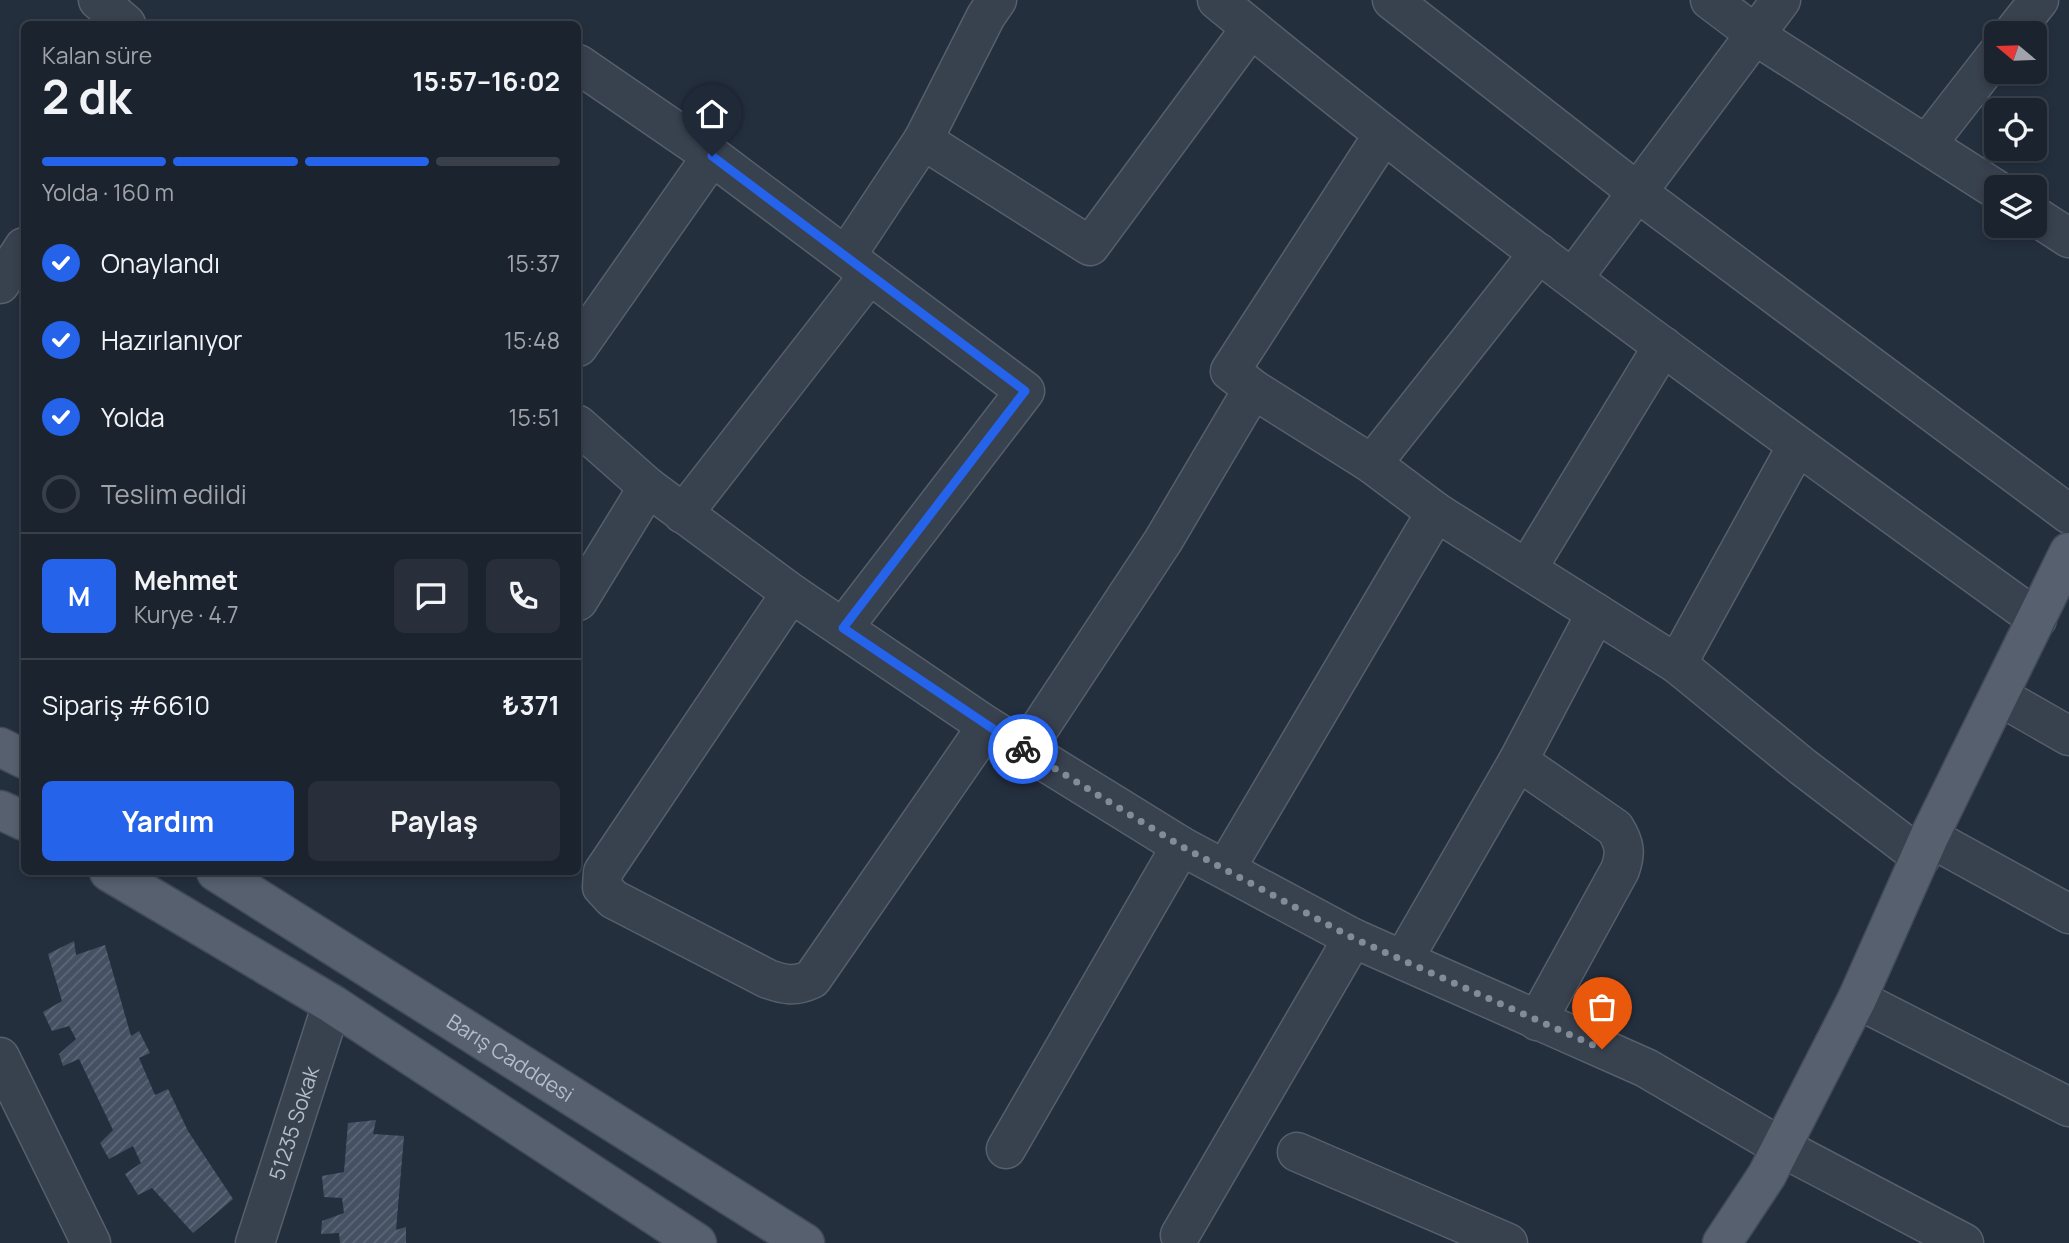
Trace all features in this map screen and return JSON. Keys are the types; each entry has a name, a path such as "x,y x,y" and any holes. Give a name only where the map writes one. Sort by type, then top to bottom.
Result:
{"main road":[{"path":"1722,1243 1767,1175 1857,999 1925,847 2037,619 2065,570"},
{"path":"0,747 21,758"},
{"path":"0,810 21,820"},
{"path":"114,875 332,1004 696,1243"},
{"name":"Barış Cadddesi","path":"221,875 805,1243"}],"street":[{"path":"98,0 123,21"},
{"path":"1217,0 1383,135 1539,253 1797,446 2037,619"},
{"path":"1392,0 1638,192 2069,514"},
{"path":"1710,0 1756,34 1984,181"},
{"path":"1573,278 1781,0"},
{"path":"2022,21 2039,0"},
{"path":"683,513 858,265 923,140 983,5"},
{"path":"923,140 1090,246 1251,28"},
{"path":"581,66 712,156 1025,391 843,628"},
{"path":"1927,144 1984,71"},
{"path":"1383,135 1230,371 1253,389 1372,464 1436,512 1677,664 1794,760 1925,847 2069,914"},
{"path":"581,343 712,156"},
{"path":"2047,224 2069,238"},
{"path":"0,284 21,252"},
{"path":"1372,464 1539,253"},
{"path":"1527,569 1663,346"},
{"path":"1025,750 1163,541 1253,389"},
{"path":"581,428 648,487 791,593 987,726 1181,846 1353,938 1646,1068 1781,1147 1964,1243"},
{"path":"1677,664 1797,446"},
{"path":"581,596 648,487"},
{"path":"1226,868 1436,512"},
{"path":"791,593 603,872 602,887 612,899 768,979 792,986 801,985 811,979 987,726"},
{"path":"1403,960 1518,761 1596,613"},
{"path":"1999,696 2069,736"},
{"path":"1518,761 1615,828 1623,841 1625,855 1620,870 1537,1021"},
{"path":"1006,1149 1181,846"},
{"path":"1180,1235 1353,938"},
{"path":"1857,999 2069,1107"},
{"name":"51235 Sokak","path":"255,1243 332,1004"},
{"path":"0,1057 91,1243"},
{"path":"1297,1152 1508,1243"}],"building":[{"path":"74,941 76,955 105,945 131,1036 139,1031 150,1053 139,1058 155,1095 168,1089 188,1131 233,1199 193,1233 152,1188 138,1195 125,1174 141,1163 133,1146 109,1159 100,1143 113,1130 79,1059 63,1066 59,1054 76,1039 69,1026 52,1031 43,1012 62,1001 48,954"},
{"path":"376,1120 373,1134 404,1136 396,1230 406,1227 406,1243 340,1243 339,1233 321,1234 322,1221 344,1213 342,1198 324,1197 322,1176 344,1172 348,1123"}],"way so far":[{"path":"1023,749 1181,846 1353,938 1602,1049"}],"route":[{"path":"712,156 1025,391 843,628 1023,749"}]}
